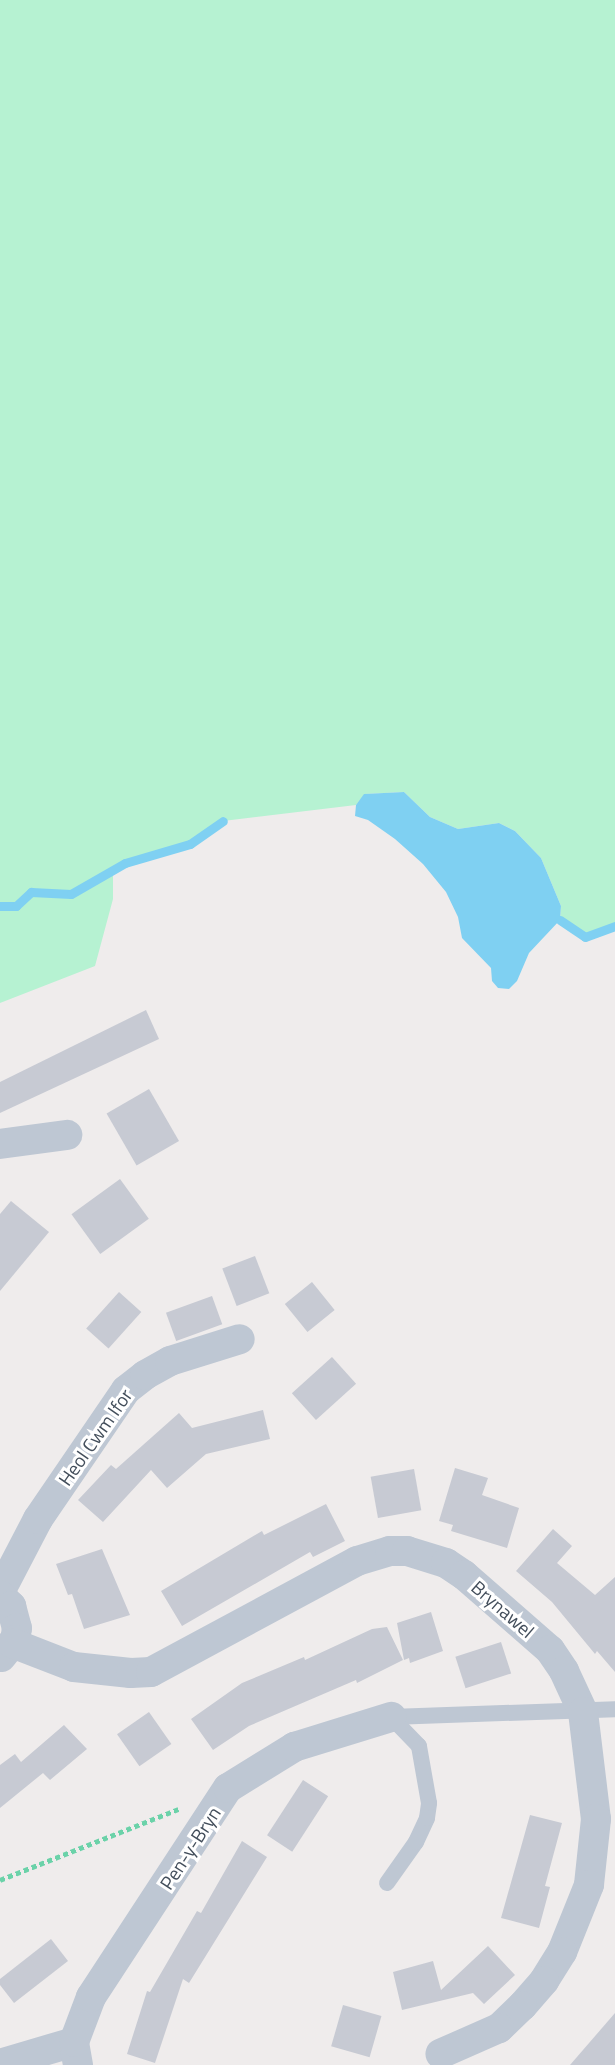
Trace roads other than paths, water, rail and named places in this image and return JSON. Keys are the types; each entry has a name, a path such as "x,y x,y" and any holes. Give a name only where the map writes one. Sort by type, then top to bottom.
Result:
{"street":[{"path":"0,1144 66,1135"},
{"name":"Heol Cwm Ifor","path":"0,1594 38,1519 126,1390 145,1375 170,1362 240,1339"},
{"name":"Brynawel","path":"6,1650 74,1667 131,1674 151,1672 357,1561 390,1551 407,1551 446,1563 529,1630 550,1650 564,1671 583,1712 596,1819 595,1853 579,1915 544,1981 499,2028 440,2054"},
{"path":"0,1594 16,1616 17,1628 6,1650"},
{"name":"Pen-y-Bryn","path":"76,2054 91,1997 228,1788 294,1747 391,1717"},
{"path":"0,2064 76,2054"}],"lane":[{"path":"391,1717 615,1709"},
{"path":"387,1883 416,1842 427,1818 429,1803 419,1746 391,1717"}],"water":[{"path":"404,792 430,817 458,829 499,823 515,831 541,858 561,906 560,920 529,953 517,981 509,989 498,988 492,981 491,968 462,938 458,917 446,892 423,864 395,839 368,820 355,816 356,805 364,794"}],"waterway":[{"path":"0,906 16,906 31,892 71,894 125,863 190,844 223,821"},
{"path":"560,920 585,937 615,926"}]}
